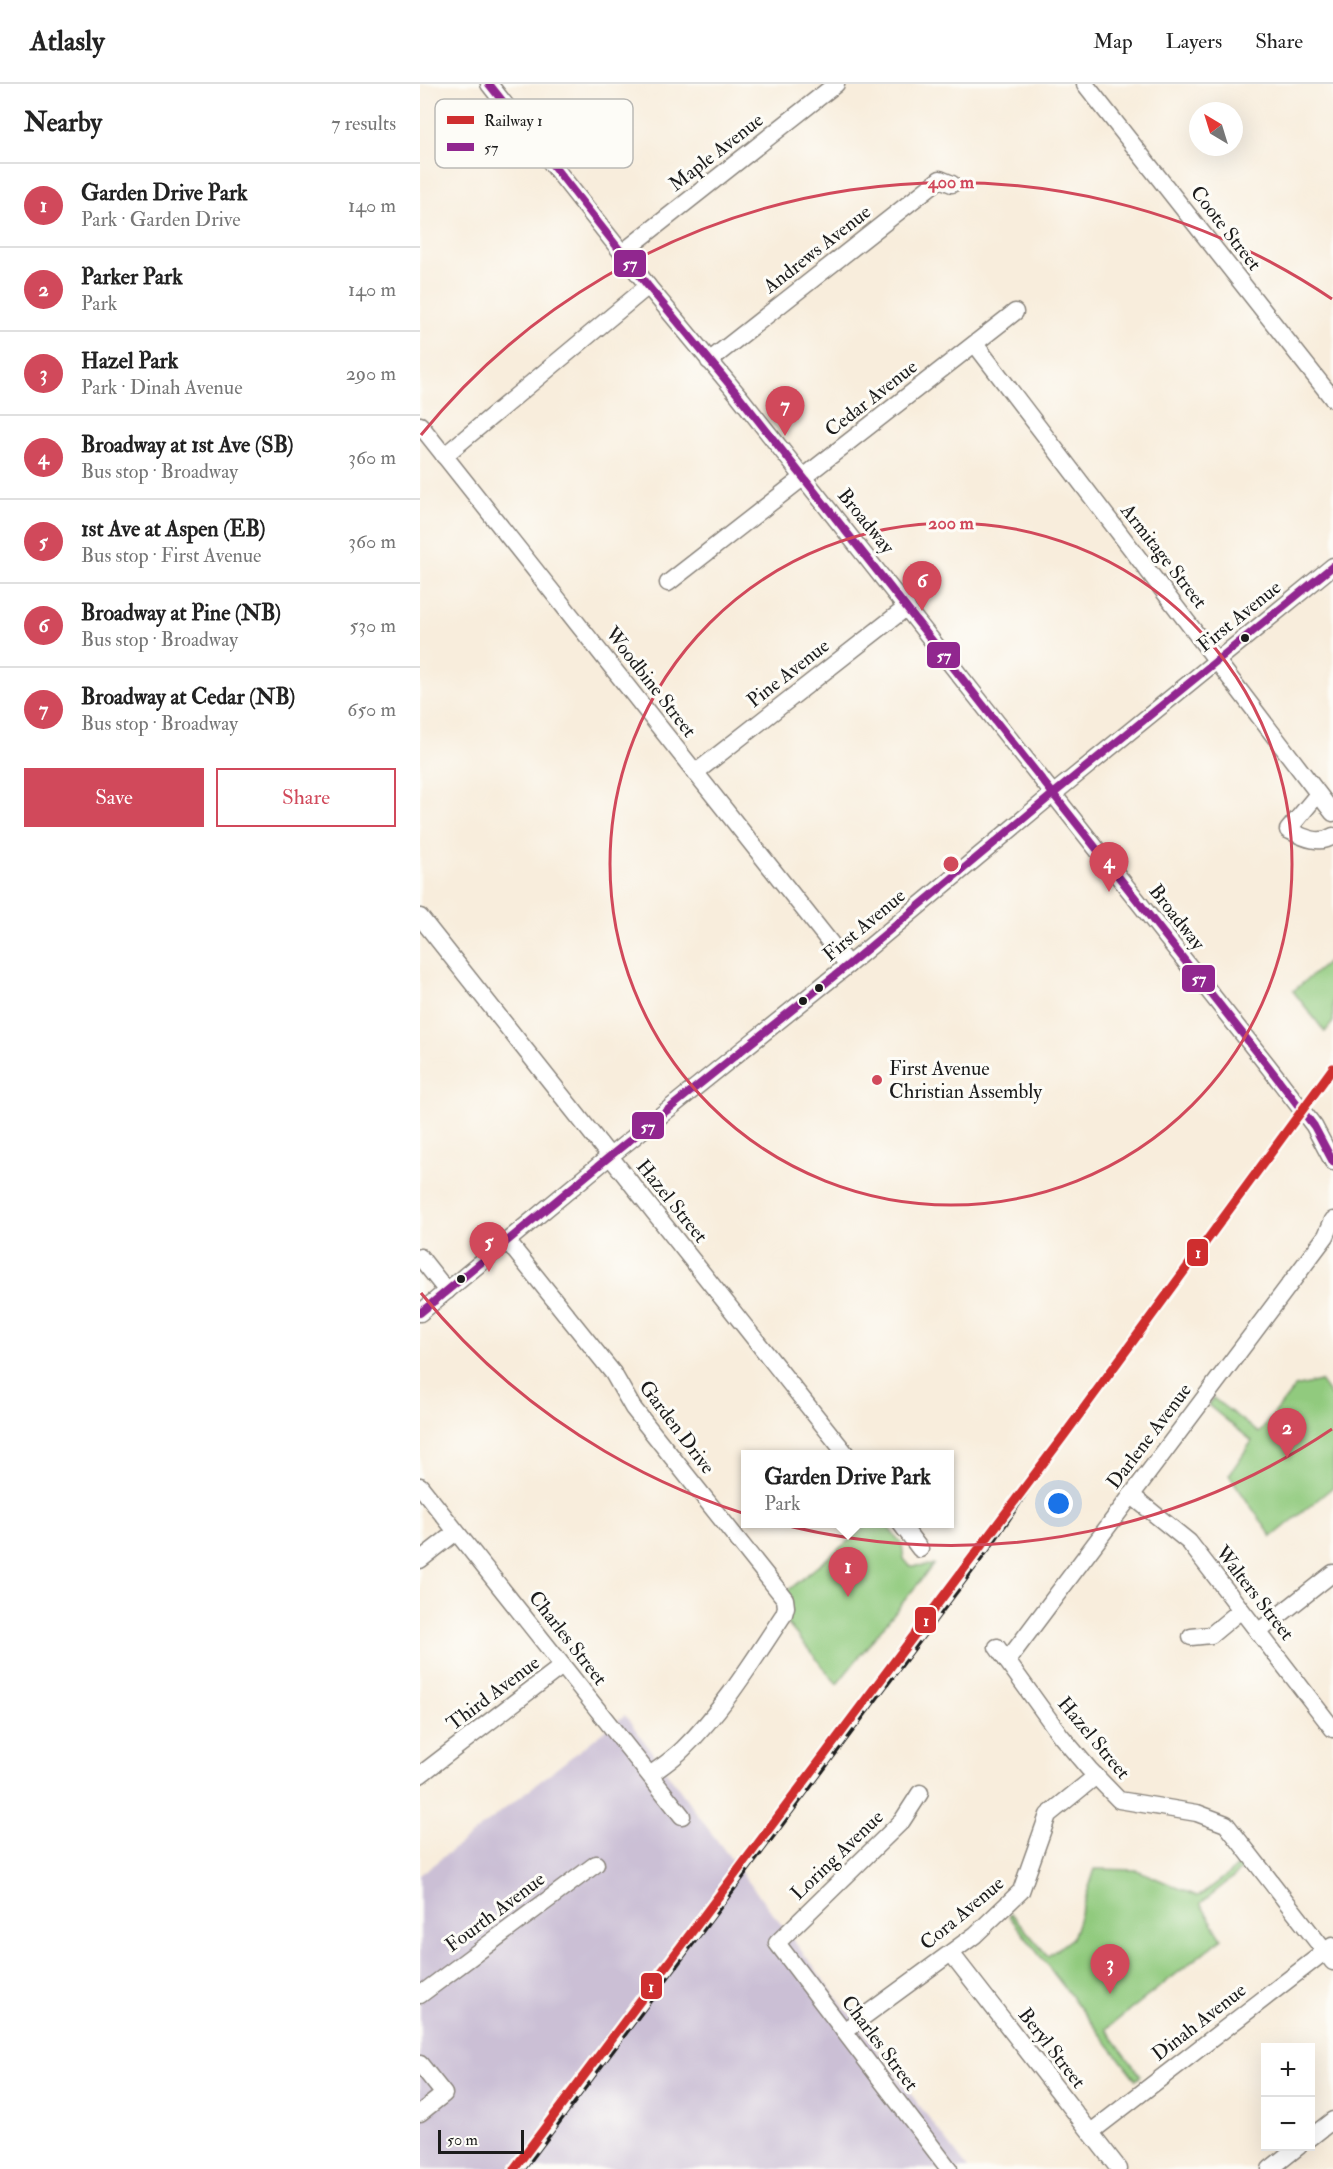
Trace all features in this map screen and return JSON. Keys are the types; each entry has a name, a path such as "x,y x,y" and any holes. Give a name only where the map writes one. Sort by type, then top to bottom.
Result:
{"street":[{"name":"Broadway","path":"489,84 501,99"},
{"name":"Maple Avenue","path":"622,253 836,84"},
{"name":"Coote Street","path":"1085,84 1333,399"},
{"name":"Broadway","path":"555,168 648,286 740,396 1302,1110 1314,1126 1333,1162"},
{"name":"Andrews Avenue","path":"709,361 940,179 952,184"},
{"path":"444,456 648,286"},
{"name":"Cedar Avenue","path":"668,583 1015,312"},
{"name":"Armitage Street","path":"975,344 1333,813"},
{"name":"Woodbine Street","path":"420,425 848,965"},
{"name":"First Avenue","path":"420,1313 1333,566"},
{"name":"Pine Avenue","path":"695,772 907,607"},
{"path":"1318,794 1287,830 1309,840 1329,839 1333,836"},
{"name":"Hazel Street","path":"420,917 842,1450"},
{"name":"Darlene Avenue","path":"1007,1661 1329,1234 1333,1220"},
{"name":"Garden Drive","path":"508,1242 610,1368 633,1408 784,1599 786,1607 784,1614 744,1675 706,1724 681,1751 650,1775"},
{"path":"420,1257 447,1291"},
{"name":"Charles Street","path":"420,1486 682,1816"},
{"name":"Walters Street","path":"1131,1495 1189,1542 1332,1725"},
{"path":"904,1528 920,1549"},
{"path":"420,1560 456,1532"},
{"path":"1258,1632 1333,1573"},
{"path":"1191,1637 1211,1635 1241,1610"},
{"name":"Hazel Street","path":"997,1647 1061,1736 1119,1800 1197,1813 1226,1824 1330,1953"},
{"name":"Third Avenue","path":"420,1775 562,1666"},
{"name":"Cora Avenue","path":"844,2031 975,1935 1021,1891 1048,1815 1096,1776"},
{"name":"Loring Avenue","path":"777,1943 902,1821 921,1793"},
{"name":"Fourth Avenue","path":"420,1995 596,1864"},
{"name":"Charles Street","path":"777,1943 949,2169"},
{"name":"Beryl Street","path":"951,1953 1119,2169"},
{"name":"Dinah Avenue","path":"1091,2132 1330,1953"},
{"path":"420,2064 444,2094 420,2113"},
{"path":"1315,2135 1333,2120"},
{"path":"1270,2169 1293,2151"}],"shaded area":[{"path":"625,1715 709,1830 968,2169 420,2169 420,1875"}],"green space":[{"path":"1333,958 1333,1022 1325,1032 1293,991"},
{"path":"1320,1381 1333,1399 1333,1487 1272,1537 1229,1475 1252,1441 1208,1405 1213,1398 1259,1433 1295,1387"},
{"path":"864,1528 888,1528 902,1544 904,1559 910,1566 933,1565 837,1684 786,1622 786,1592"},
{"path":"1244,1862 1247,1866 1201,1903 1222,1938 1106,2029 1141,2076 1136,2080 1009,1916 1011,1913 1048,1956 1072,1938 1095,1869 1137,1870 1197,1896"}],"railway":[{"path":"523,2169 989,1547 1065,1434"},
{"path":"510,2169 532,2144"}],"rail line":[{"name":"1","path":"514,2169 1065,1434 1333,1068"}],"transit line":[{"name":"57","path":"489,84 501,99"},
{"name":"57","path":"555,168 739,396 1268,1066 1314,1126 1333,1162"},
{"name":"57","path":"420,1313 1333,566"}],"place":[{"name":"Broadway at Cedar (NB)","path":"785,436"},
{"name":"Broadway at Pine (NB)","path":"922,611"},
{"name":"Broadway at 1st Ave (SB)","path":"1109,892"},
{"name":"First Avenue Christian Assembly","path":"877,1080"},
{"name":"1st Ave at Aspen (EB)","path":"489,1272"},
{"name":"Parker Park","path":"1287,1458"},
{"name":"Garden Drive Park","path":"848,1597"},
{"name":"Hazel Park","path":"1110,1994"}]}
